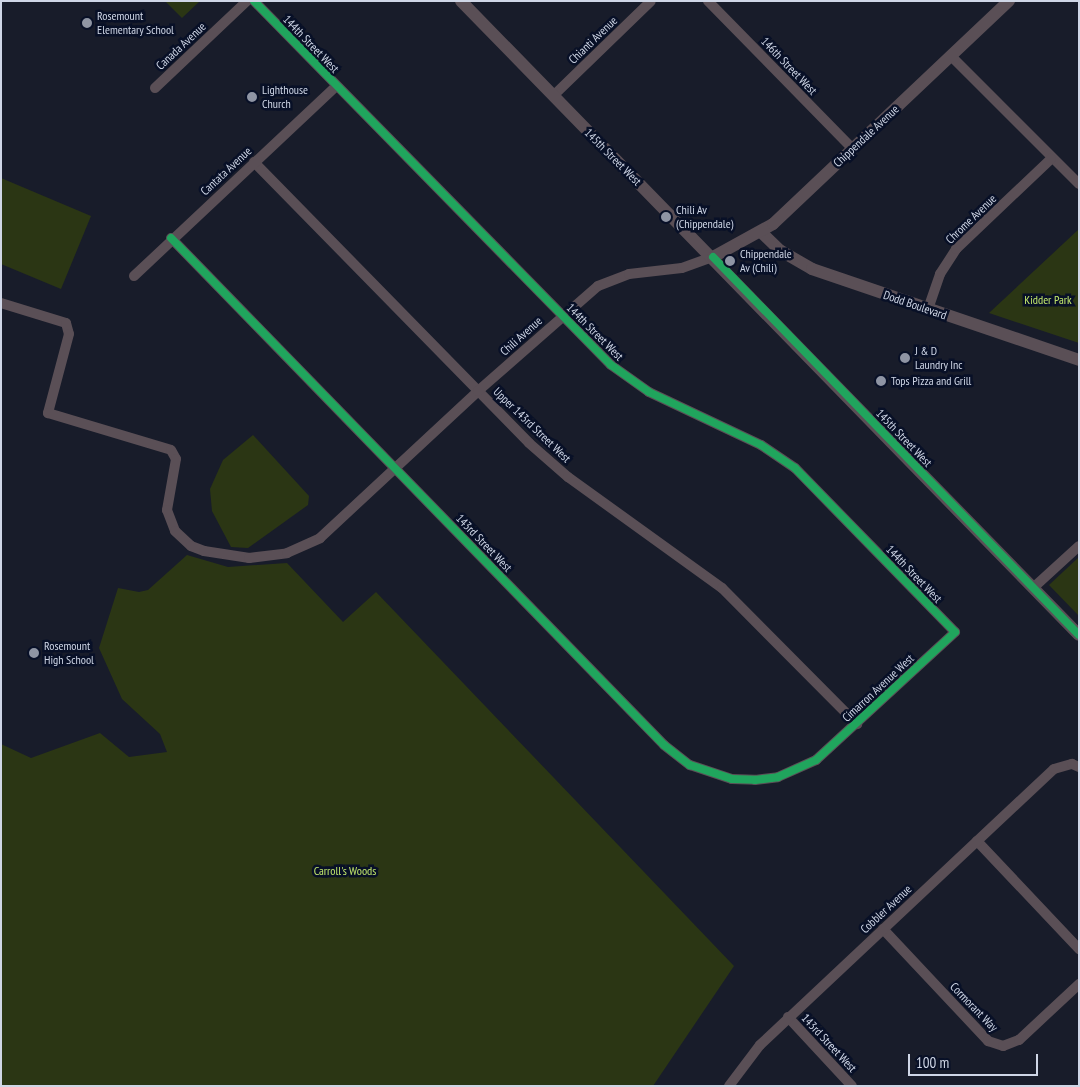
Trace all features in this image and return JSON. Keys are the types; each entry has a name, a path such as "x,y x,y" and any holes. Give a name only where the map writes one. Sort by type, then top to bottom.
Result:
{"street":[{"name":"Canada Avenue","path":"155,88 247,1"},
{"name":"144th Street West","path":"254,1 611,365 637,384 761,445 795,468 955,632"},
{"name":"145th Street West","path":"461,1 713,257 1079,635"},
{"name":"Chianti Avenue","path":"553,96 650,1"},
{"name":"146th Street West","path":"708,1 852,148"},
{"name":"Chippendale Avenue","path":"713,257 761,232 785,214 852,148 1009,1"},
{"path":"951,56 1051,159 1079,184"},
{"name":"Cantata Avenue","path":"134,276 171,238 336,86"},
{"name":"Chrome Avenue","path":"928,309 940,274 956,250 1051,159"},
{"name":"Upper 143rd Street West","path":"254,162 478,391 568,478 722,588 857,724"},
{"name":"Dodd Boulevard","path":"761,232 781,251 806,267 1079,360"},
{"name":"143rd Street West","path":"171,238 664,745 690,765 732,779 755,780 778,777 816,760"},
{"name":"Chili Avenue","path":"1,303 66,323 69,334 48,412 171,450 176,459 167,510 175,531 192,546 231,557 249,558 287,553 320,538 478,391 594,289 618,277 682,268 713,257"},
{"path":"1034,588 1079,546"},
{"name":"Cimarron Avenue West","path":"816,760 955,632"},
{"name":"Cobbler Avenue","path":"729,1086 760,1045 1054,769 1076,766"},
{"path":"978,841 1079,949"},
{"name":"Cormorant Way","path":"883,929 988,1041 1003,1046 1019,1040 1079,984"},
{"name":"143rd Street West","path":"788,1018 852,1086"}],"green space":[{"path":"165,1 200,1 182,18"},
{"path":"1,178 91,216 61,289 1,264"},
{"name":"Kidder Park","path":"1079,229 1079,343 989,313"},
{"path":"253,435 309,496 308,505 248,548 231,547 212,511 210,489 223,460"},
{"name":"Carroll's Woods","path":"187,555 228,567 287,563 343,622 376,592 734,966 653,1086 1,1086 1,744 31,758 100,733 129,757 167,752 160,734 122,699 99,648 118,588 139,592 148,590"},
{"path":"1079,557 1079,616 1049,585"}],"cycle path":[{"path":"171,238 664,745 690,765 732,779 755,780 778,777 816,760 955,632 795,468 761,445 649,392 611,365 254,1"},
{"path":"713,257 1079,635"}],"place":[{"name":"Rosemount Elementary School","path":"87,23"},
{"name":"Lighthouse Church","path":"252,97"},
{"name":"Chili Av (Chippendale)","path":"666,217"},
{"name":"Chippendale Av (Chili)","path":"730,261"},
{"name":"J & D Laundry Inc","path":"905,358"},
{"name":"Tops Pizza and Grill","path":"881,381"},
{"name":"Rosemount High School","path":"34,653"}]}
